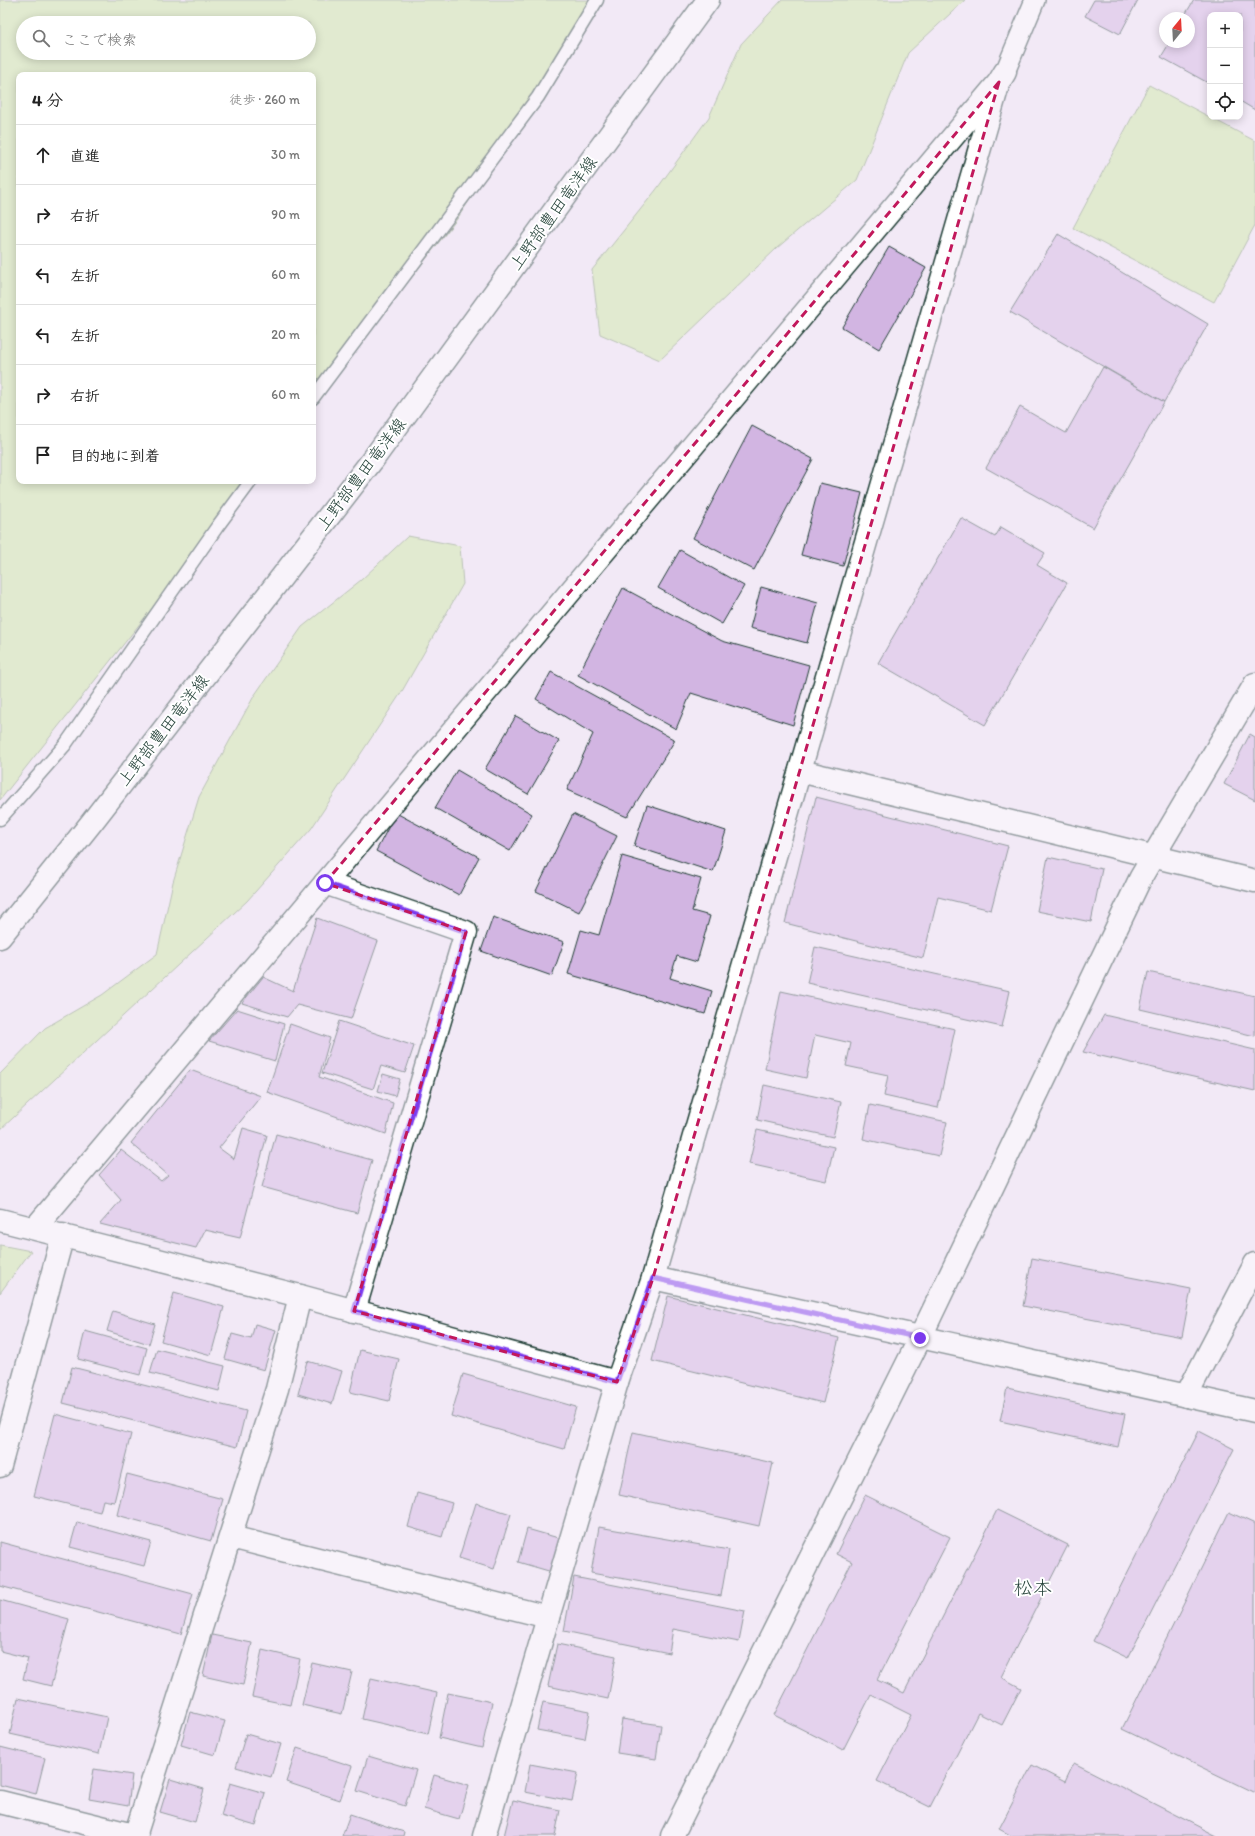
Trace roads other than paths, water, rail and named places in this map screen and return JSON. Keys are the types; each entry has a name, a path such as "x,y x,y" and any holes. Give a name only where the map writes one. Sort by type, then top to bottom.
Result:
{"street":[{"name":"上野部豊田竜洋線","path":"0,937 92,822 374,458 708,0"},
{"path":"484,1836 617,1382 653,1278 1002,77 1035,0"},
{"path":"35,1228 1002,77"},
{"path":"672,1836 920,1338 1137,885 1255,684"},
{"path":"800,771 1255,881"},
{"path":"325,883 466,932 354,1311"},
{"path":"0,1220 300,1296 617,1382"},
{"path":"0,1466 63,1235"},
{"path":"1186,1396 1255,1264"},
{"path":"653,1278 1255,1411"},
{"path":"0,1802 136,1836 277,1389 300,1296"},
{"path":"231,1537 548,1617"}],"lane":[{"path":"316,394 538,97 597,0"},
{"path":"0,819 65,746 249,484"}],"district":[{"name":"松本","path":"1033,1587"}]}
